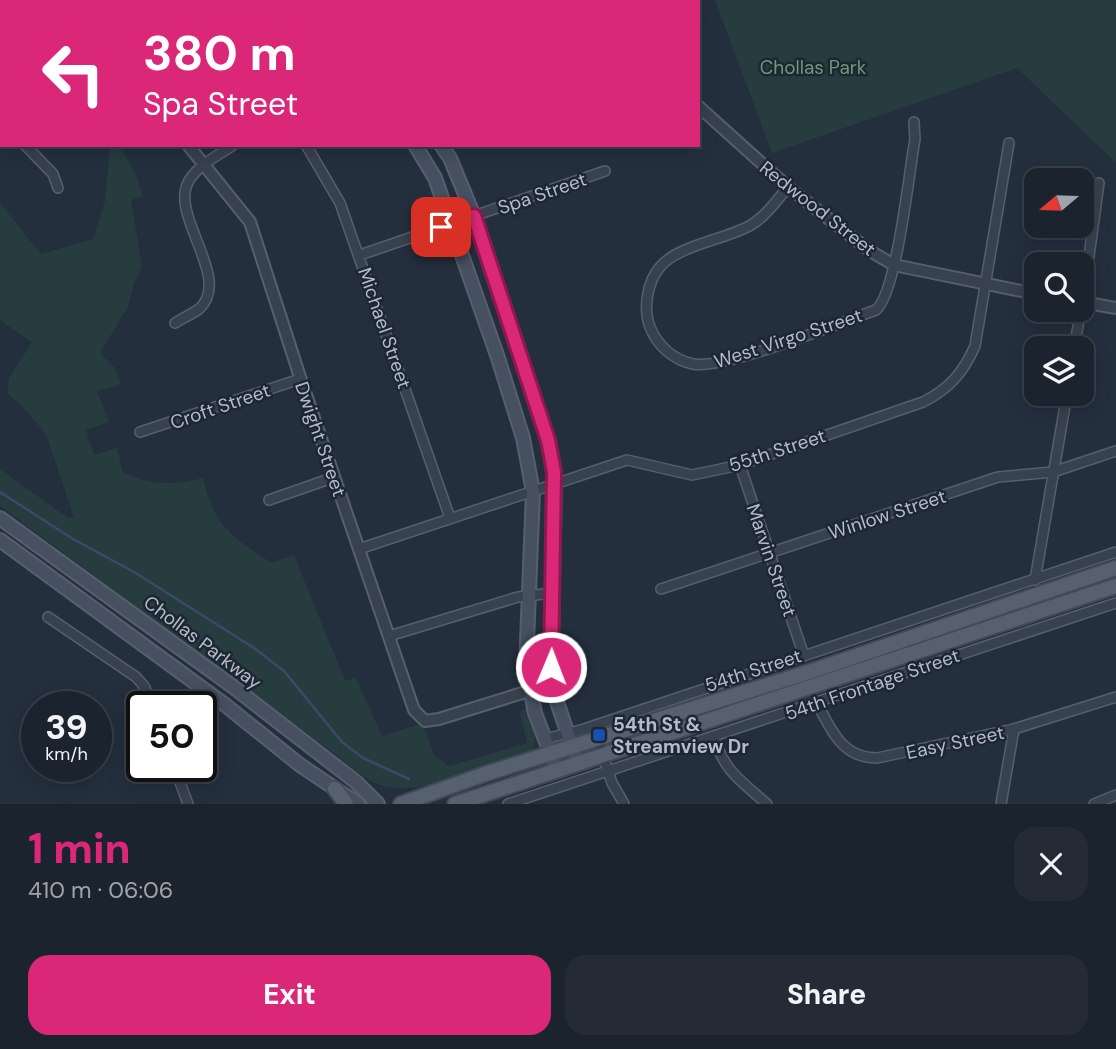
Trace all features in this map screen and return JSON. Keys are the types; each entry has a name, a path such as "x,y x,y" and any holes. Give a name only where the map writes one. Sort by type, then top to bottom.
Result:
{"main road":[{"path":"416,147 435,178 523,438 533,492 526,653 530,689 556,771"},
{"path":"442,147 450,158 474,216 548,440 555,484 551,684 578,764"},
{"name":"Chollas Parkway","path":"0,518 232,686 356,782 378,804"},
{"name":"Chollas Parkway","path":"0,540 358,804"},
{"name":"54th Street","path":"401,804 812,671 1116,568"},
{"name":"54th Street","path":"468,803 578,764 605,763 1116,586"},
{"path":"335,789 346,804"}],"street":[{"name":"Redwood Street","path":"700,108 788,187 870,251 894,265 1024,292"},
{"name":"West Virgo Street","path":"788,187 765,214 752,224 669,257 658,269 650,285 647,304 649,323 656,341 679,359 692,364 727,362 876,310 881,305 893,276 915,139 914,122"},
{"name":"55th Street","path":"359,549 627,460 692,475 740,464 923,402 942,393 967,365 975,346 1009,143"},
{"path":"28,147 53,174 58,188"},
{"name":"Dwight Street","path":"190,147 250,222 300,379 414,710 425,720 439,719 530,689"},
{"path":"175,323 199,309 209,290 208,276 184,192 190,177 230,147"},
{"name":"Michael Street","path":"307,147 340,203 450,518"},
{"name":"Spa Street","path":"360,255 605,171"},
{"path":"1089,252 1099,183"},
{"path":"1094,306 1116,308"},
{"name":"Croft Street","path":"140,432 300,379"},
{"path":"1035,580 1065,406"},
{"name":"Winlow Street","path":"661,589 998,477 1053,472 1116,451"},
{"name":"Marvin Street","path":"740,464 804,656"},
{"path":"269,500 335,477"},
{"path":"545,739 584,730 1116,552"},
{"path":"389,636 528,594 552,593"},
{"name":"54th Frontage Street","path":"508,804 605,763 714,737 1116,603"},
{"path":"48,617 136,677 146,691"},
{"path":"530,689 551,684"},
{"name":"Easy Street","path":"817,702 839,743 852,753 871,758 1014,729 1116,696"},
{"path":"1001,804 1014,729"},
{"path":"714,737 720,758 731,772 767,804"},
{"path":"598,740 615,790 624,804"},
{"path":"180,782 188,804"},
{"path":"1094,804 1116,795"}],"green space":[{"name":"Chollas Park","path":"715,0 1116,0 1116,163 1017,68 772,153"},
{"path":"110,147 119,147 130,163 143,196 131,200 142,267 134,283 128,307 100,353 114,367 121,385 97,391 109,422 86,430 94,455 117,448 123,472 143,480 172,483 203,478 213,508 226,529 235,537 271,563 294,555 345,681 356,678 382,736 417,725 425,729 434,756 449,766 527,743 520,712 526,708 535,736 533,751 436,784 397,788 380,785 356,772 0,506 0,469 68,518 74,517 46,434 7,393 9,378 32,342 0,320 0,203 41,254 93,239 105,201"}],"waterway":[{"path":"0,492 254,648 284,671 342,742 363,758 409,779"}],"place":[{"name":"54th St & Streamview Dr","path":"599,735"}],"route":[{"path":"441,227 474,216 548,440 555,484 551,667"}]}
